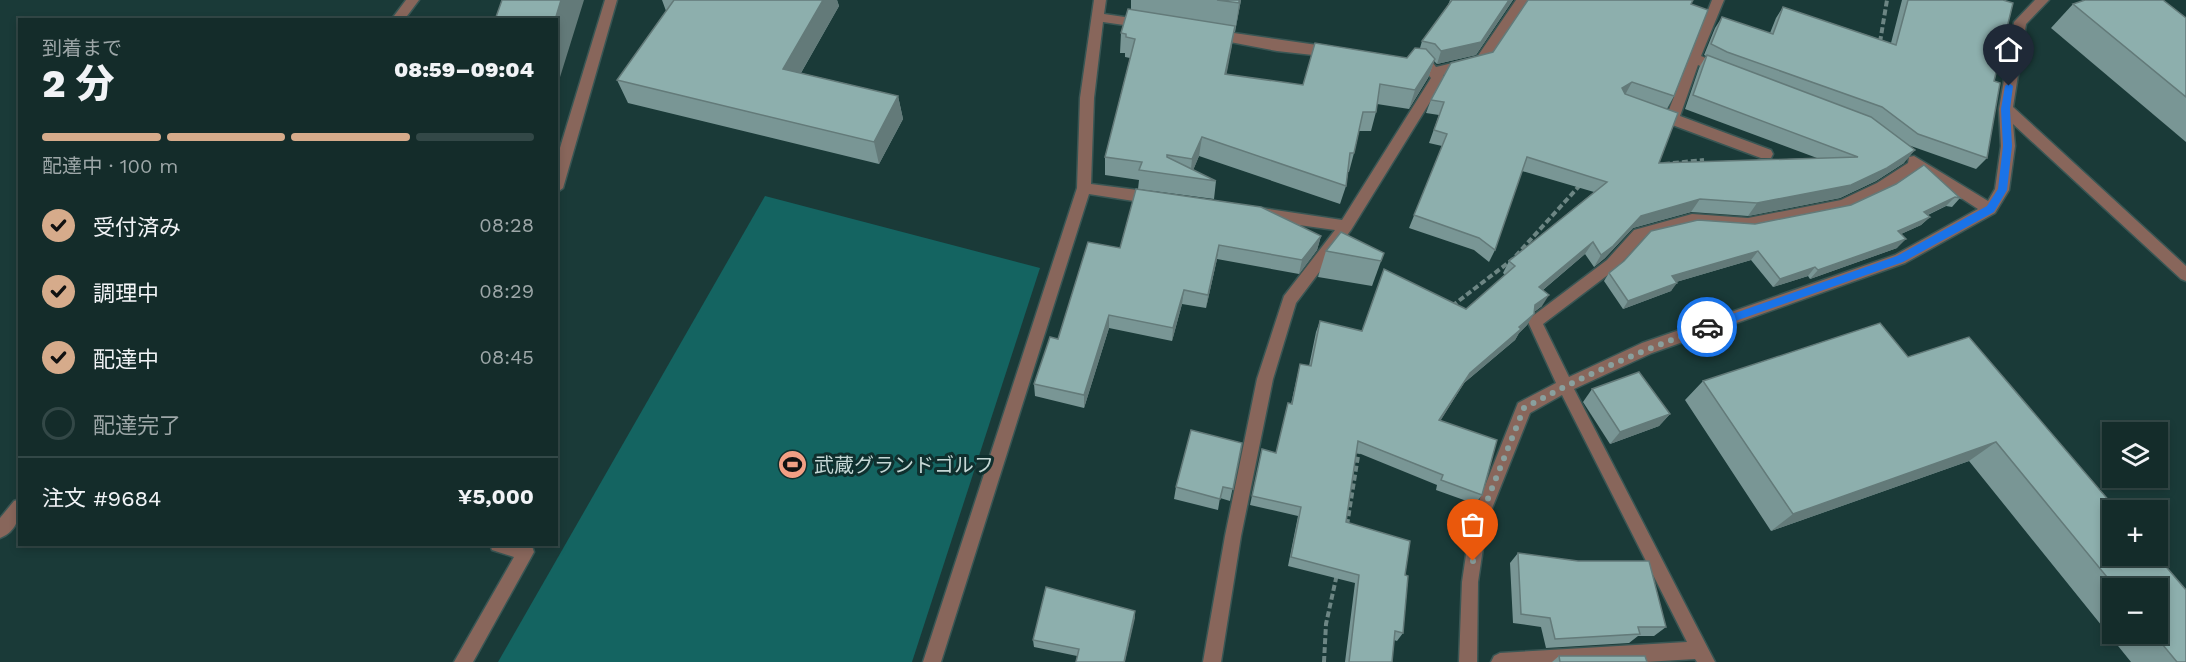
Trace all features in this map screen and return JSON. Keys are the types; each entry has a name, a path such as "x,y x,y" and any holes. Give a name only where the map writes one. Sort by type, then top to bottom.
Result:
{"street":[{"path":"399,18 413,0"},
{"path":"558,181 611,0"},
{"path":"932,662 1084,188 1087,98 1100,0"},
{"path":"1434,72 1480,62 1523,0"},
{"path":"1672,118 1718,0"},
{"path":"1468,662 1470,582 1479,521 1524,408 1647,348 1900,259 1990,209 2002,190 2008,146 2006,109 2020,22 2043,0"},
{"path":"1097,17 1162,26"},
{"path":"1195,32 1277,46 1345,54"},
{"path":"1694,58 1737,76"},
{"path":"1212,662 1233,536 1265,379 1290,300 1346,226 1438,78 1425,62 1402,59"},
{"path":"1643,109 1766,154"},
{"path":"2006,109 2186,275"},
{"path":"1901,150 1990,209"},
{"path":"1500,662 1703,656 1565,386 1535,322 1612,264 1639,234 1692,220 1748,224 1843,205 1882,187 1918,163"},
{"path":"1084,188 1164,200"},
{"path":"1244,211 1346,226"},
{"path":"0,530 18,508"},
{"path":"463,662 526,552 505,546"}],"shaded area":[{"name":"武蔵グランドゴルフ","path":"765,196 1040,268 912,662 498,662"}],"building":[{"path":"502,0 561,0 556,18 496,18"},
{"path":"674,0 823,0 783,69 898,96 874,142 617,80"},
{"path":"1217,0 1239,0 1239,3"},
{"path":"1452,0 1509,0 1481,42 1441,51 1435,44 1422,41"},
{"path":"1528,0 1693,0 1691,4 1708,10 1674,96 1632,82 1622,88 1625,94 1678,113 1659,163 1858,157 1693,95 1707,55 1871,117 1915,150 1887,168 1851,185 1757,203 1700,199 1641,216 1613,246 1601,255 1593,242 1539,287 1549,295 1535,305 1534,314 1519,327 1521,329 1470,373 1439,420 1497,440 1482,495 1441,480 1443,475 1358,441 1346,522 1410,541 1405,575 1408,576 1403,633 1395,631 1392,662 1349,662 1359,575 1291,557 1301,507 1252,496 1262,449 1276,453 1288,403 1292,404 1300,364 1311,366 1320,321 1362,331 1384,269 1466,309 1515,266 1509,261 1607,182 1527,157 1495,250 1479,238 1414,215 1447,134 1434,130 1444,102 1431,100 1451,63 1493,52"},
{"path":"1908,0 2003,0 2013,3 1994,81 2000,83 1987,158 1918,134 1882,107 1727,52 1711,44 1722,17 1773,34 1783,7 1896,45"},
{"path":"2085,0 2163,0 2186,18 2186,97 2073,4"},
{"path":"1128,9 1235,26 1225,74 1303,85 1315,43 1407,58 1415,48 1426,49 1435,59 1415,90 1380,84 1376,112 1363,112 1354,153 1350,153 1346,186 1202,137 1192,159 1167,155 1167,157 1216,181 1139,170 1142,162 1105,157 1135,39 1121,33"},
{"path":"1924,165 1960,198 1955,197 1924,212 1930,217 1898,231 1906,239 1818,270 1815,267 1780,279 1758,251 1672,276 1677,283 1628,301 1609,273 1624,261 1651,231 1698,220 1755,224 1851,205 1896,184"},
{"path":"1136,189 1261,207 1321,236 1302,260 1219,245 1208,295 1184,290 1173,328 1109,315 1084,395 1034,384 1050,337 1058,339 1088,242 1120,248"},
{"path":"1341,232 1384,253 1381,261 1326,251"},
{"path":"1880,323 1908,357 1969,337 2108,500 2102,500 2102,566 2165,566 2186,590 2186,662 2177,662 2162,644 2168,644 2168,578 2108,578 1996,442 1793,514 1703,381"},
{"path":"1639,372 1670,414 1620,432 1592,389"},
{"path":"1191,430 1242,443 1233,489 1223,487 1220,499 1176,487"},
{"path":"1518,553 1578,561 1649,561 1666,627 1638,627 1640,634 1555,639 1550,618 1521,614"},
{"path":"1046,587 1135,611 1124,662 1076,662 1079,649 1033,640"},
{"path":"1559,656 1645,656 1647,662 1560,662"}],"way so far":[{"path":"1473,561 1479,521 1524,408 1647,348 1707,327"}],"place":[{"name":"武蔵グランドゴルフ","path":"793,465"}],"route":[{"path":"1707,327 1900,259 1990,209 2002,190 2008,146 2006,109 2009,86"}]}
